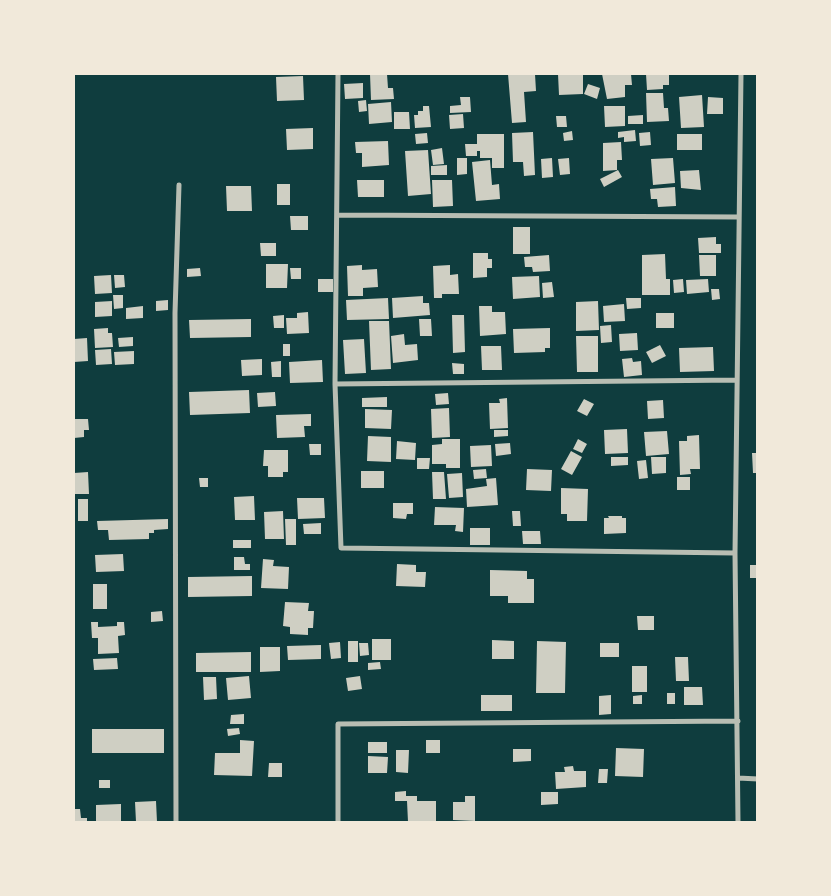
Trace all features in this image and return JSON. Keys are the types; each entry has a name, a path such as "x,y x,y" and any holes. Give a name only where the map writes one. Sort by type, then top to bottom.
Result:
{"street":[{"path":"338,74 335,384 341,548 735,553"},
{"path":"738,822 735,553 741,74"},
{"path":"176,822 175,313 179,185"},
{"path":"337,215 739,217"},
{"path":"335,384 737,380"},
{"path":"338,822 338,724 738,721"},
{"path":"738,778 758,779"}],"building":[{"path":"370,74 387,74 388,88 393,88 394,99 371,100"},
{"path":"508,74 535,74 536,91 524,92 526,122 512,123"},
{"path":"558,74 583,74 583,94 559,95"},
{"path":"602,74 631,74 632,85 625,85 625,97 607,99"},
{"path":"646,74 669,74 669,85 663,85 663,89 647,90"},
{"path":"303,76 304,100 277,101 276,77"},
{"path":"363,83 363,98 345,99 344,84"},
{"path":"588,84 600,88 597,99 584,94"},
{"path":"646,93 663,93 664,108 668,108 669,121 647,122"},
{"path":"702,95 704,127 681,128 679,97"},
{"path":"460,97 470,97 471,112 450,113 450,106 461,105"},
{"path":"708,97 723,98 723,114 707,114"},
{"path":"366,100 367,111 359,112 358,101"},
{"path":"391,102 392,122 369,124 368,104"},
{"path":"423,106 429,106 431,127 415,128 414,115 423,111"},
{"path":"604,106 625,106 625,126 605,127"},
{"path":"394,112 409,112 410,129 394,129"},
{"path":"463,114 464,128 450,129 449,115"},
{"path":"643,115 643,124 628,124 628,116"},
{"path":"556,116 566,116 567,127 557,127"},
{"path":"313,128 313,149 287,150 286,129"},
{"path":"635,130 636,141 624,142 624,137 618,138 618,132"},
{"path":"572,131 573,140 564,141 563,133"},
{"path":"533,132 535,175 524,176 523,162 513,162 512,133"},
{"path":"650,132 651,145 640,146 639,133"},
{"path":"427,133 428,143 416,144 415,134"},
{"path":"477,134 504,134 504,168 492,168 492,158 480,158 480,151 477,151 477,156 466,156 465,144 477,144"},
{"path":"677,134 702,134 702,150 677,150"},
{"path":"388,141 389,165 362,167 362,153 356,153 355,142"},
{"path":"621,142 622,160 617,160 617,170 603,171 603,143"},
{"path":"442,148 444,164 433,165 431,150"},
{"path":"428,150 431,194 408,196 405,151"},
{"path":"457,158 467,158 467,174 457,175"},
{"path":"552,158 553,177 542,178 541,159"},
{"path":"569,158 570,174 560,175 558,159"},
{"path":"673,158 675,183 653,185 651,159"},
{"path":"490,160 492,185 499,184 500,199 476,201 472,162"},
{"path":"447,165 447,175 431,175 431,166"},
{"path":"618,170 622,177 604,187 600,179"},
{"path":"699,170 701,190 681,188 680,171"},
{"path":"357,180 384,180 384,197 358,197"},
{"path":"432,180 452,180 453,206 433,207"},
{"path":"277,184 290,184 290,205 277,205"},
{"path":"226,186 251,186 252,211 227,211"},
{"path":"675,187 676,206 658,207 657,199 651,199 650,189"},
{"path":"290,216 308,216 308,230 291,230"},
{"path":"513,227 530,227 530,254 513,254"},
{"path":"716,237 716,244 721,244 721,253 699,253 698,238"},
{"path":"260,243 276,243 276,256 261,256"},
{"path":"473,253 488,253 488,259 492,259 492,268 487,268 487,277 473,278"},
{"path":"665,254 670,295 642,295 642,255"},
{"path":"549,255 550,271 533,272 532,267 525,267 524,257"},
{"path":"699,255 716,255 716,276 700,276"},
{"path":"266,264 288,264 287,288 266,288"},
{"path":"362,265 362,270 377,269 378,287 363,288 363,296 348,296 347,266"},
{"path":"450,265 450,275 458,274 459,294 442,294 442,298 434,298 433,266"},
{"path":"200,268 201,276 187,277 187,269"},
{"path":"290,268 301,268 301,279 291,279"},
{"path":"111,275 112,293 95,294 94,276"},
{"path":"114,275 124,275 125,287 115,288"},
{"path":"539,276 540,297 513,299 512,277"},
{"path":"318,279 333,279 333,292 318,292"},
{"path":"683,279 684,292 674,293 673,280"},
{"path":"708,279 709,292 687,294 686,280"},
{"path":"552,282 554,297 543,298 542,283"},
{"path":"711,289 719,289 720,299 712,300"},
{"path":"113,295 123,295 123,308 114,309"},
{"path":"423,296 423,303 429,303 430,315 393,318 392,298"},
{"path":"388,298 389,319 347,320 346,300"},
{"path":"626,298 641,298 641,308 627,309"},
{"path":"168,300 168,310 156,311 156,301"},
{"path":"112,301 112,316 95,317 95,302"},
{"path":"598,301 599,330 576,331 576,302"},
{"path":"624,304 625,321 604,322 603,306"},
{"path":"143,306 143,318 126,319 126,308"},
{"path":"479,306 492,306 492,312 505,312 506,334 480,336"},
{"path":"308,312 309,333 287,334 286,318 297,318 297,313"},
{"path":"656,313 674,313 674,328 656,328"},
{"path":"284,315 284,328 274,328 273,316"},
{"path":"452,315 464,315 465,352 453,353"},
{"path":"251,319 251,337 190,338 189,320"},
{"path":"419,319 431,319 432,336 420,336"},
{"path":"369,321 389,321 391,369 371,370"},
{"path":"611,325 612,342 601,343 600,326"},
{"path":"108,328 108,333 112,333 113,347 95,348 94,329"},
{"path":"550,328 550,348 545,348 545,352 514,353 513,329"},
{"path":"637,333 638,350 620,351 619,334"},
{"path":"404,334 405,345 417,344 418,360 393,363 391,336"},
{"path":"576,336 598,336 598,372 577,372"},
{"path":"133,337 133,346 119,347 118,338"},
{"path":"87,338 88,361 74,362 74,339"},
{"path":"364,339 366,373 345,374 343,340"},
{"path":"283,344 290,344 290,356 283,356"},
{"path":"660,345 666,356 652,363 646,352"},
{"path":"481,346 501,346 502,370 482,370"},
{"path":"713,347 714,371 680,372 679,348"},
{"path":"111,349 112,364 96,365 95,350"},
{"path":"134,351 134,364 115,365 114,352"},
{"path":"632,358 633,362 641,361 642,375 624,377 622,359"},
{"path":"262,359 262,375 242,376 241,360"},
{"path":"322,360 323,382 290,383 289,362"},
{"path":"281,361 281,377 272,377 271,362"},
{"path":"452,363 464,364 464,374 453,374"},
{"path":"249,390 250,413 190,415 189,392"},
{"path":"275,392 276,406 258,407 257,393"},
{"path":"448,393 449,404 436,405 435,394"},
{"path":"387,397 387,407 362,407 362,398"},
{"path":"507,398 508,428 490,429 489,403 500,403 499,399"},
{"path":"584,399 594,404 587,416 577,411"},
{"path":"663,400 664,418 648,419 647,401"},
{"path":"449,408 450,437 432,438 431,409"},
{"path":"365,409 392,410 391,429 365,428"},
{"path":"311,414 311,426 304,426 305,437 277,438 276,415"},
{"path":"74,419 88,419 89,430 84,430 84,437 74,438"},
{"path":"627,429 628,453 605,454 604,430"},
{"path":"494,430 508,430 508,436 494,437"},
{"path":"667,431 669,454 646,456 644,432"},
{"path":"699,435 700,469 690,469 691,474 680,475 679,441 687,441 687,436"},
{"path":"368,436 391,437 391,462 367,461"},
{"path":"442,439 460,439 460,468 432,464 432,445 442,444"},
{"path":"578,439 587,444 582,453 573,449"},
{"path":"397,441 416,443 415,460 396,459"},
{"path":"510,443 511,454 496,456 495,444"},
{"path":"309,444 321,444 321,455 310,455"},
{"path":"491,445 492,466 471,467 470,446"},
{"path":"264,450 288,450 288,472 283,472 283,477 268,477 268,466 263,466"},
{"path":"571,451 582,457 572,475 561,469"},
{"path":"752,453 758,453 758,473 753,473"},
{"path":"611,457 628,457 628,465 611,466"},
{"path":"651,457 666,457 666,473 652,474"},
{"path":"417,458 430,458 429,469 417,469"},
{"path":"646,460 648,478 639,479 637,461"},
{"path":"486,469 487,478 474,479 473,470"},
{"path":"527,469 552,470 551,491 526,490"},
{"path":"361,471 384,471 384,488 361,488"},
{"path":"88,472 89,494 74,494 74,473"},
{"path":"432,472 444,472 446,499 433,499"},
{"path":"462,473 463,497 449,498 447,474"},
{"path":"677,477 690,477 690,490 677,490"},
{"path":"199,478 208,478 208,487 200,487"},
{"path":"496,478 498,505 467,507 466,489 487,486 486,479"},
{"path":"561,488 588,489 587,521 567,521 567,514 561,514"},
{"path":"254,496 255,520 235,520 234,497"},
{"path":"297,498 324,498 325,518 298,519"},
{"path":"78,499 88,499 88,521 78,521"},
{"path":"393,503 413,503 413,514 407,514 406,519 393,518"},
{"path":"435,507 464,508 463,532 455,531 456,525 434,525"},
{"path":"283,511 284,539 265,539 264,512"},
{"path":"512,511 520,511 521,526 513,526"},
{"path":"608,516 626,518 626,533 604,534 604,518 609,518"},
{"path":"168,519 168,529 154,530 154,533 149,533 149,539 109,540 108,530 98,530 97,521"},
{"path":"285,519 296,519 296,545 286,545"},
{"path":"321,523 321,534 304,534 303,524"},
{"path":"470,528 490,528 490,545 470,545"},
{"path":"522,531 540,531 541,544 523,544"},
{"path":"233,540 251,540 251,548 233,548"},
{"path":"123,554 124,571 96,572 95,555"},
{"path":"234,557 244,557 245,564 250,564 250,570 234,570"},
{"path":"263,559 274,560 273,566 289,567 288,589 261,588"},
{"path":"397,564 416,565 416,572 426,572 425,587 396,586"},
{"path":"750,565 758,565 758,578 750,578"},
{"path":"490,570 527,571 527,579 534,579 534,603 508,603 508,596 490,596"},
{"path":"252,576 252,596 188,597 188,577"},
{"path":"93,584 107,584 107,609 93,609"},
{"path":"285,602 309,603 308,611 314,611 313,628 308,628 308,635 290,634 290,627 283,626"},
{"path":"162,611 163,621 151,622 151,612"},
{"path":"637,616 654,616 654,630 638,630"},
{"path":"91,622 98,622 98,627 117,626 117,622 124,622 125,635 118,636 119,653 98,654 98,638 92,638"},
{"path":"372,639 391,639 391,660 372,660"},
{"path":"492,640 514,641 514,659 492,659"},
{"path":"348,641 358,641 358,662 348,662"},
{"path":"537,641 566,642 565,693 536,693"},
{"path":"340,642 341,658 331,659 329,643"},
{"path":"359,643 368,643 369,655 360,656"},
{"path":"600,643 619,643 619,657 600,657"},
{"path":"321,645 321,659 288,660 287,646"},
{"path":"260,647 280,647 280,671 260,672"},
{"path":"251,652 251,672 196,672 196,653"},
{"path":"675,657 688,657 689,681 676,681"},
{"path":"117,658 118,669 94,670 93,659"},
{"path":"380,662 381,669 368,670 368,663"},
{"path":"632,666 647,666 647,692 632,692"},
{"path":"249,676 251,698 228,700 226,678"},
{"path":"360,676 362,689 348,691 346,678"},
{"path":"203,677 216,677 217,699 204,700"},
{"path":"684,687 702,687 703,705 684,705"},
{"path":"667,693 675,693 675,704 667,704"},
{"path":"481,695 512,695 512,711 481,711"},
{"path":"611,695 611,714 599,715 599,696"},
{"path":"642,695 642,704 633,704 633,696"},
{"path":"244,714 244,724 230,724 231,715"},
{"path":"239,728 240,734 228,736 227,729"},
{"path":"92,729 164,729 164,753 92,753"},
{"path":"240,740 254,741 252,776 214,775 215,753 240,753"},
{"path":"426,740 440,740 440,753 426,753"},
{"path":"368,742 387,742 387,753 368,753"},
{"path":"616,748 644,749 643,777 615,776"},
{"path":"513,749 531,749 531,761 513,762"},
{"path":"396,750 409,750 408,773 396,772"},
{"path":"368,756 388,757 387,773 368,773"},
{"path":"269,763 282,763 282,777 268,777"},
{"path":"573,766 574,771 586,771 586,787 556,789 555,772 565,772 564,767"},
{"path":"599,769 608,769 607,783 598,783"},
{"path":"99,780 110,780 110,788 99,788"},
{"path":"406,791 406,796 417,796 417,801 436,801 436,822 408,822 407,801 395,801 395,792"},
{"path":"541,792 558,792 558,804 541,805"},
{"path":"465,796 475,796 475,821 453,820 453,802 465,802"},
{"path":"156,801 157,822 136,822 135,802"},
{"path":"121,804 121,822 96,822 96,805"},
{"path":"74,809 80,809 81,818 87,818 87,822 74,822"}]}
